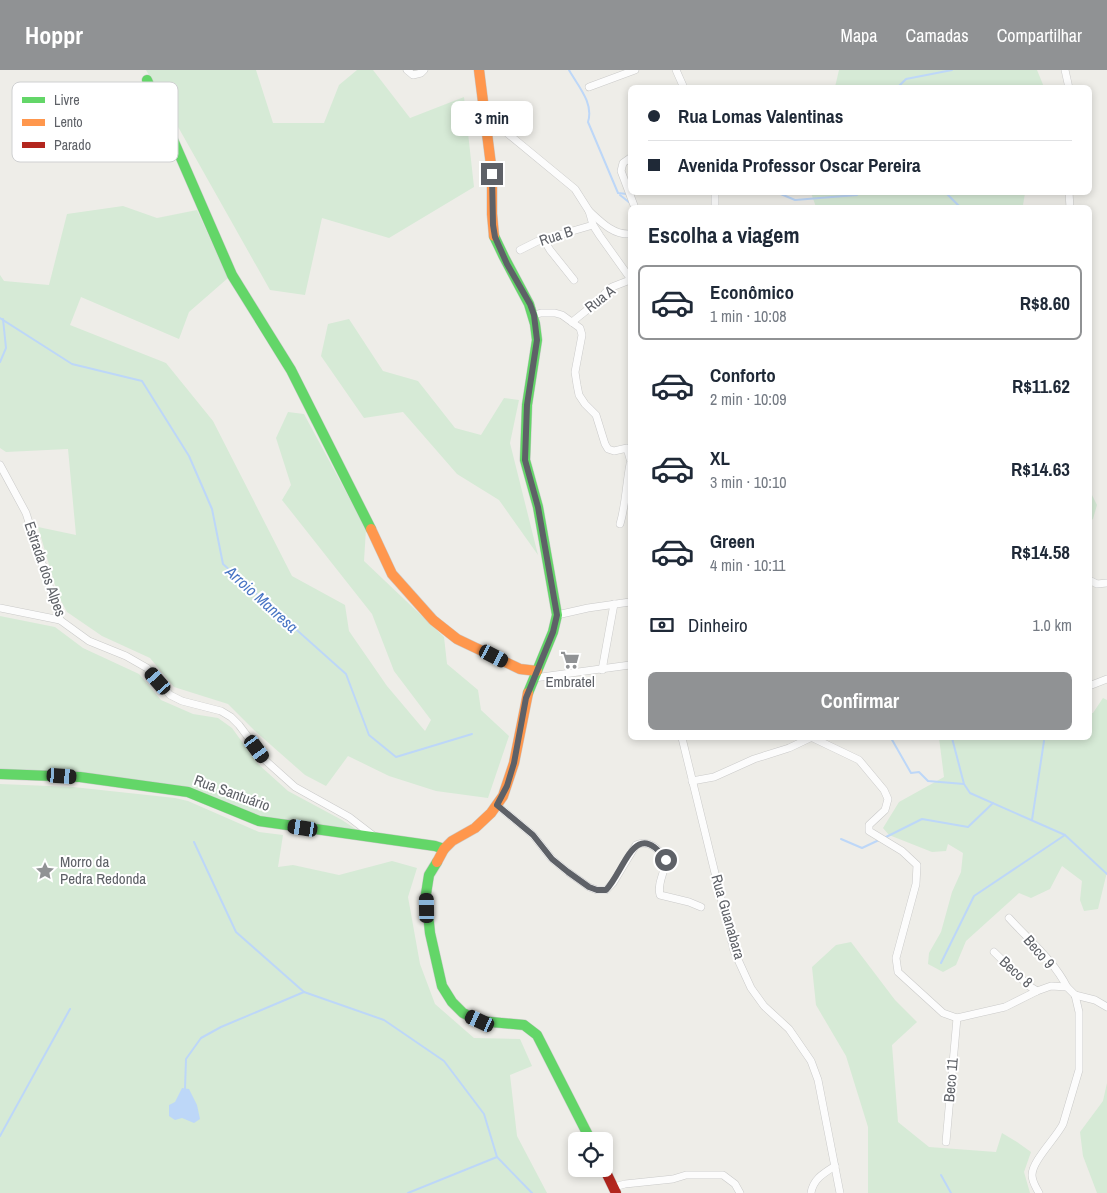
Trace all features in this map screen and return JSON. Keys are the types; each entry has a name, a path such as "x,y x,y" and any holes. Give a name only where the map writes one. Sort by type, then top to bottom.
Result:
{"main road":[{"path":"479,70 492,174 495,237 534,315 537,340 527,405 525,460 538,507 557,615 553,632 522,711 514,763 507,786 497,805 475,828 452,841 444,849 429,875 426,894 427,908 430,933 442,986 452,1002 463,1013 480,1021 524,1025 537,1035 586,1132"},
{"path":"178,151 232,275 291,370 363,510 392,574 433,620 457,639 520,669 535,674"},
{"name":"Rua Santuário","path":"0,774 80,777 188,792 259,821 444,849"},
{"path":"424,845 435,863"},
{"path":"608,1177 615,1190"}],"street":[{"path":"407,70 413,75 424,70"},
{"path":"590,87 619,72 635,70"},
{"path":"676,70 683,85"},
{"path":"1065,70 1068,85"},
{"path":"482,100 507,133 575,189 589,211 593,225 628,276"},
{"path":"628,159 623,162 621,170 628,189"},
{"path":"589,211 619,234 628,234"},
{"name":"Rua B","path":"520,250 544,240 593,225"},
{"path":"544,240 574,280"},
{"name":"Rua A","path":"572,322 602,298 612,287 628,280"},
{"path":"534,315 555,313 580,328 582,335 575,372 580,395 585,404 596,414 608,449 614,451 627,448 628,452"},
{"name":"Estrada dos Alpes","path":"0,466 26,513 60,620 88,641 126,656 147,668 170,695 182,701 221,711 231,717 266,761 295,787 349,817 376,838"},
{"path":"620,524 627,502 626,484 628,474"},
{"path":"1092,582 1096,584 1107,583"},
{"path":"557,615 628,602"},
{"path":"602,670 614,604"},
{"path":"0,608 60,620"},
{"path":"535,674 602,670 628,665"},
{"path":"1092,685 1107,678"},
{"name":"Rua Guanabara","path":"682,740 734,950 751,988 764,1006 789,1029 811,1061 818,1080 840,1193"},
{"path":"692,781 714,777 807,740"},
{"path":"816,740 858,760 884,790 888,799 885,810 869,825 869,831 902,851 917,866 916,884 896,958 898,972 943,1013 957,1018 1005,1007 1051,986 1066,987"},
{"path":"497,805 533,835 559,865 583,883 597,890 606,890 613,882 636,845 645,843 652,845 666,860 665,869 659,884 660,895 701,907"},
{"name":"Beco 9","path":"1009,918 1039,949 1066,987 1075,995"},
{"name":"Beco 8","path":"994,952 1029,986 1037,991"},
{"path":"1039,1193 1034,1184 1032,1172 1034,1165 1063,1124 1079,1070 1079,1012 1075,995 1095,1000 1107,1007"},
{"name":"Beco 11","path":"946,1142 957,1018"},
{"path":"811,1193 812,1186 821,1176 835,1166"},
{"path":"615,1190 625,1184 673,1179 686,1175 723,1175 736,1184 740,1193"}],"green space":[{"path":"146,70 256,70 273,123 324,123 339,85 357,70 373,70 410,118 464,97 474,187 389,238 322,218 305,295 270,290 178,127 178,82 153,82"},
{"path":"839,70 1037,70 1043,85 835,85"},
{"path":"812,195 1025,195 1023,205 815,205"},
{"path":"123,206 157,218 197,210 228,278 189,312 179,339 81,297 70,325 166,363 213,421 292,576 345,605 349,631 387,686 425,731 431,720 394,671 372,614 282,500 291,485 276,438 288,412 304,414 366,529 364,561 444,637 447,664 478,690 481,710 509,736 488,798 436,791 389,776 348,756 326,786 305,775 255,731 228,704 174,687 150,658 102,636 67,612 58,595 38,527 76,535 68,449 6,452 0,448 0,275 4,281 49,285 67,214"},
{"path":"349,319 383,371 418,381 455,428 481,435 504,398 519,400 510,443 538,555 499,500 457,474 403,412 364,418 321,356 328,324"},
{"path":"1092,495 1097,505 1092,520"},
{"path":"0,616 55,627 83,648 139,674 161,700 193,714 218,718 232,728 258,764 288,791 357,830 261,818 192,788 0,770"},
{"path":"1103,698 1107,700 1107,872 1098,909 1084,911 1080,900 1082,881 1062,866 1050,889 1031,898 1019,893 966,941 956,965 943,972 928,964 929,953 941,932 952,892 961,872 963,853 948,844 946,851 932,852 889,835 883,828 899,802 944,777 939,740 1092,740 1093,713"},
{"path":"0,784 73,787 188,801 259,832 283,835 278,867 293,865 339,875 392,861 417,868 408,897 420,964 435,1004 474,1038 520,1039 532,1066 510,1075 517,1136 547,1193 0,1193"},
{"path":"851,942 895,1000 917,1022 892,1045 898,1122 929,1147 996,1152 1002,1133 1031,1152 1024,1172 1030,1193 868,1193 868,1127 846,1056 816,1005 812,967 836,945"},
{"path":"1107,1083 1107,1193 1097,1193 1083,1156 1080,1132 1103,1101"}],"water":[{"path":"182,1088 189,1089 197,1105 200,1119 194,1123 182,1118 175,1120 169,1116 169,1105 175,1102"}],"waterway":[{"path":"569,70 587,101 589,108 588,122 618,193 627,194"},
{"path":"900,85 906,79 952,70"},
{"path":"620,195 630,203"},
{"path":"783,195 795,200 857,195"},
{"path":"948,195 958,205"},
{"name":"Arroio Manresa","path":"0,318 72,364 142,381 189,456 212,509 223,564 346,674 369,735 396,757 472,734"},
{"path":"0,362 6,348 3,319"},
{"path":"892,740 911,773 919,772 928,781 964,784 970,793 1065,835 1107,874"},
{"path":"953,740 964,784"},
{"path":"1032,820 1044,741"},
{"path":"884,838 922,819 968,827 993,803"},
{"path":"941,963 974,896 1065,835"},
{"path":"841,839 862,848 879,840"},
{"path":"194,842 236,932 304,992 384,1020 444,1061 484,1114 497,1157 532,1193"},
{"path":"185,1089 186,1059 201,1038 221,1027 304,992"},
{"path":"0,1136 70,1009"},
{"path":"408,1193 497,1157"},
{"path":"941,1175 951,1193"}],"traffic: fast":[{"path":"178,151 232,275 291,370 371,529"},
{"path":"494,236 529,304 535,324 537,340 527,405 525,460 538,507 557,615 553,632 528,693"},
{"path":"0,774 80,777 188,792 259,821 435,846 444,849"},
{"path":"437,862 429,875 426,894 430,933 442,986 452,1002 463,1013 480,1021 524,1025 537,1035 586,1132"}],"traffic: slow":[{"path":"479,70 492,173 494,236"},
{"path":"371,529 392,574 433,620 457,639 520,669 537,671"},
{"path":"437,862 444,849 452,841 475,828 491,813 503,796 514,763 528,693"}],"traffic: jam":[{"path":"608,1177 616,1193"}],"place":[{"name":"Embratel","path":"570,660"},
{"name":"Morro da Pedra Redonda","path":"45,871"}],"route":[{"path":"492,174 495,237 534,315 537,340 527,405 525,460 538,507 557,615 553,632 526,698 522,711 514,763 507,786 497,805 533,835 559,865 589,887 597,890 606,890 613,882 632,850 640,843 652,845 666,860"}]}
